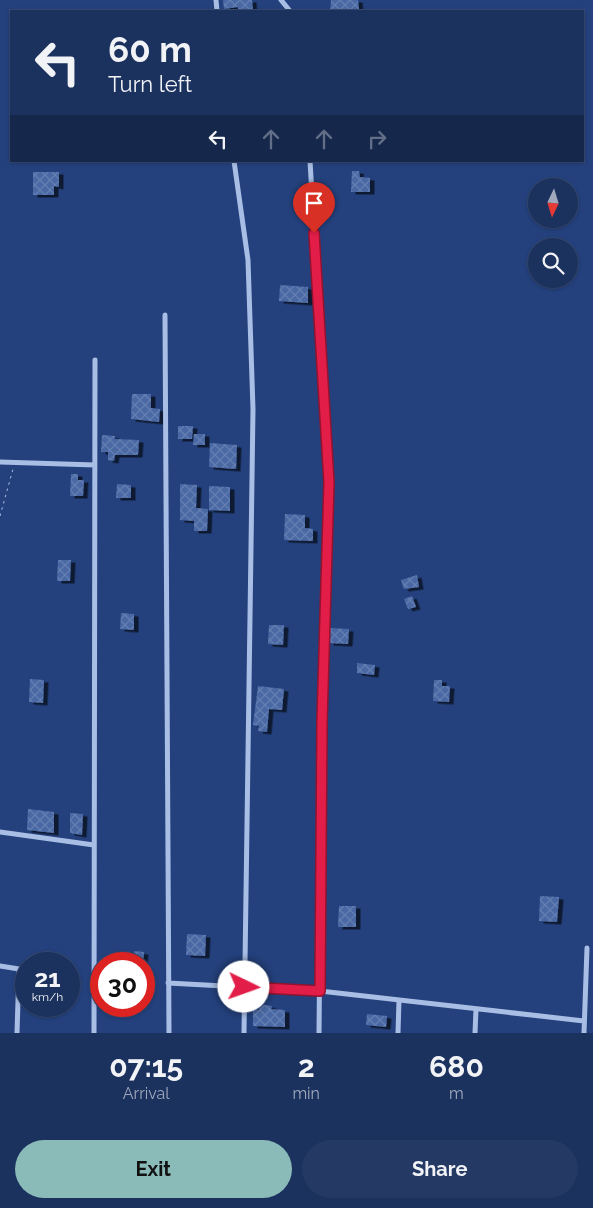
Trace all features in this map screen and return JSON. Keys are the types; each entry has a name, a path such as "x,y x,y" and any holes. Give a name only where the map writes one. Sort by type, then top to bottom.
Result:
{"street":[{"path":"281,0 289,10"},
{"path":"234,162 248,260 253,409 244,1033"},
{"path":"310,162 329,482 322,722 319,1033"},
{"path":"165,315 168,1033"},
{"path":"94,1033 95,360"},
{"path":"0,462 95,465"},
{"path":"0,832 94,845"},
{"path":"584,1033 588,948"},
{"path":"0,966 18,969 17,1033"},
{"path":"168,983 320,991 584,1021"},
{"path":"398,1033 399,1000"},
{"path":"476,1009 476,1033"}],"path":[{"path":"0,516 10,486 13,462"}],"building":[{"path":"223,0 252,0 253,10 238,10 238,7 224,9"},
{"path":"331,0 358,0 359,9 330,10"},
{"path":"352,171 359,171 360,177 370,178 370,192 351,192"},
{"path":"33,172 59,172 59,187 54,186 54,195 33,195"},
{"path":"280,285 308,287 308,303 279,301"},
{"path":"132,394 151,394 151,408 160,409 159,422 131,419"},
{"path":"178,426 193,426 192,439 178,439"},
{"path":"194,434 205,434 205,445 193,445"},
{"path":"102,435 115,436 115,439 139,440 138,455 115,455 114,461 108,460 108,452 101,452"},
{"path":"210,443 237,445 236,469 209,467"},
{"path":"71,474 78,474 78,480 84,480 83,496 70,496"},
{"path":"117,484 131,485 131,498 116,498"},
{"path":"180,484 197,485 196,508 208,509 207,531 194,531 194,521 180,520"},
{"path":"209,486 230,487 230,511 209,510"},
{"path":"285,514 305,515 305,528 313,529 313,541 284,540"},
{"path":"58,560 71,560 70,581 57,581"},
{"path":"417,575 419,587 404,589 401,580"},
{"path":"412,596 416,607 408,609 404,599"},
{"path":"121,613 134,614 134,630 120,629"},
{"path":"269,625 284,625 283,645 268,644"},
{"path":"329,628 349,629 348,644 329,643"},
{"path":"357,663 375,665 374,675 357,673"},
{"path":"30,679 44,680 43,703 29,702"},
{"path":"434,680 442,680 442,686 450,686 449,702 433,701"},
{"path":"258,686 284,689 282,710 269,709 267,732 258,731 259,726 253,725"},
{"path":"28,809 54,812 54,833 27,830"},
{"path":"70,813 83,814 82,835 70,833"},
{"path":"540,896 559,897 557,922 539,921"},
{"path":"339,906 356,906 356,927 338,927"},
{"path":"187,934 206,935 205,956 186,955"},
{"path":"259,1004 272,1006 271,1009 285,1010 285,1027 253,1026 253,1010 259,1010"},
{"path":"367,1014 387,1016 386,1027 366,1025"}],"route":[{"path":"244,987 320,991 322,722 329,482 314,233"}]}
